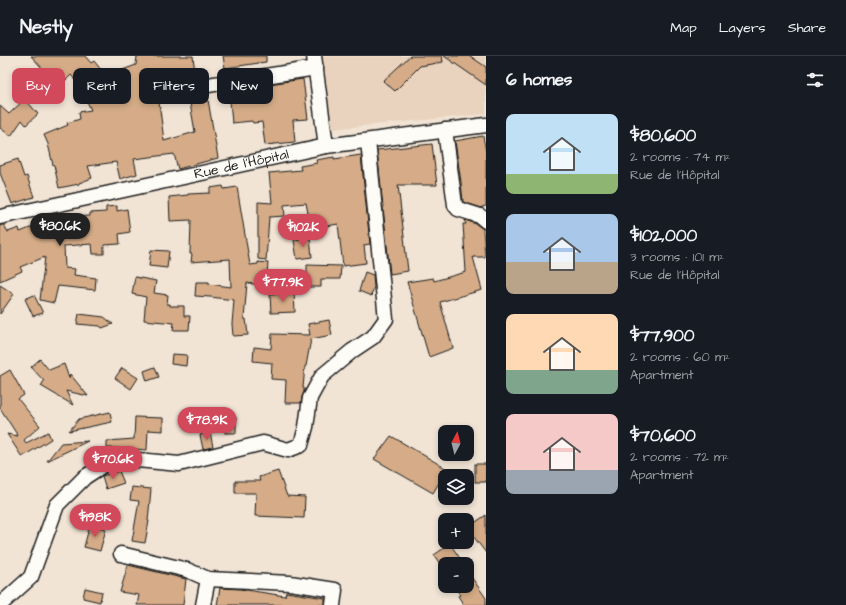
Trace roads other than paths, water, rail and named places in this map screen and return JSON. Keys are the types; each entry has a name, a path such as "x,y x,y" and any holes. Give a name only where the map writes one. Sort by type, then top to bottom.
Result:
{"street":[{"path":"209,84 315,62 326,146"},
{"name":"Rue de l'Hôpital","path":"0,217 326,146 486,125"},
{"path":"446,130 455,205 458,209 480,216 486,221"},
{"path":"0,605 31,576 57,505 85,477 105,464 127,459 179,464 263,443 288,450 301,445 306,426 310,398 322,376 352,351 373,337 386,319 368,141"},
{"path":"121,554 187,570 208,579 290,583 335,590 332,605"},
{"path":"203,605 208,579"}]}
